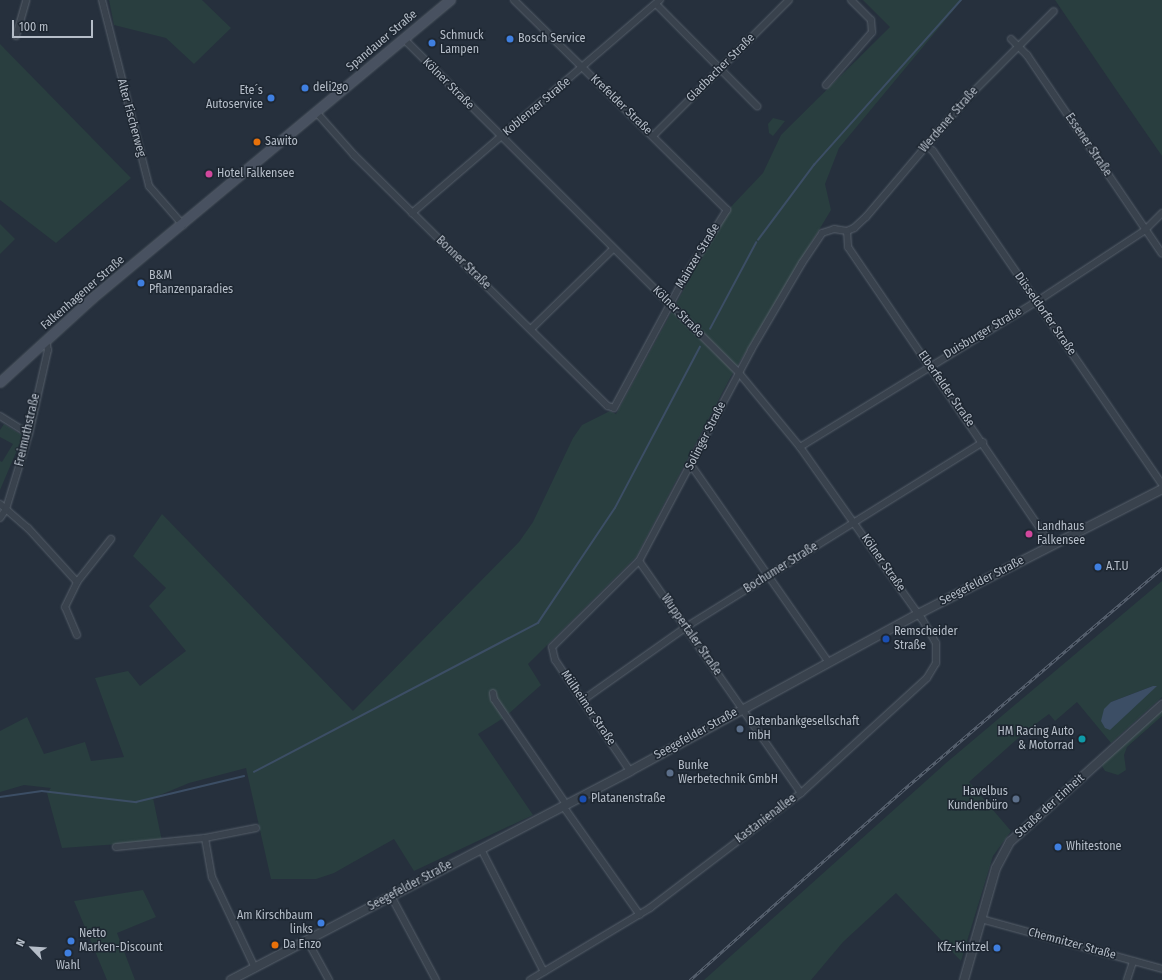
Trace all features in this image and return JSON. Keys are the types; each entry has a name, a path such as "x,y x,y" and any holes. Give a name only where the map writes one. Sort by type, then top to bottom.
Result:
{"main road":[{"name":"Spandauer Straße","path":"183,225 450,0"},
{"name":"Falkenhagener Straße","path":"0,382 92,298 183,225"}],"street":[{"path":"16,36 26,0"},
{"name":"Alter Fischerweg","path":"102,0 149,186 183,225"},
{"name":"Krefelder Straße","path":"514,0 727,210"},
{"name":"Gladbacher Straße","path":"653,136 721,70 789,0"},
{"path":"826,85 872,32 871,20 851,0"},
{"path":"658,2 756,106"},
{"name":"Koblenzer Straße","path":"412,213 583,68 658,2"},
{"name":"Werdener Straße","path":"846,231 854,228 866,217 966,99 1054,11"},
{"name":"Kölner Straße","path":"404,39 739,373 800,447 918,614"},
{"name":"Essener Straße","path":"1011,39 1018,46 1162,254"},
{"name":"Bonner Straße","path":"317,113 354,155 412,213 532,328 608,406 614,408"},
{"name":"Düsseldorfer Straße","path":"926,145 933,151 1162,484"},
{"name":"Mainzer Straße","path":"614,408 671,304 727,210"},
{"name":"Duisburger Straße","path":"800,447 931,365 1036,302 1145,230 1162,214"},
{"name":"Solinger Straße","path":"554,643 607,596 640,561 739,373 778,303 822,233 834,229 846,231"},
{"name":"Elberfelder Straße","path":"846,231 848,247 931,365 1051,545"},
{"path":"532,328 613,249"},
{"name":"Freimuthstraße","path":"0,518 6,509 29,434 48,350 46,341"},
{"path":"0,416 29,434"},
{"name":"Bochumer Straße","path":"583,700 686,628 768,575 983,442"},
{"path":"691,465 829,663"},
{"name":"Seegefelder Straße","path":"231,980 630,771 918,614 1162,489"},
{"path":"0,504 28,528 77,582"},
{"path":"77,635 65,607 77,582 111,539"},
{"name":"Wuppertaler Straße","path":"640,561 801,793"},
{"name":"Kastanienallee","path":"530,980 640,915 801,793 932,671 937,653 936,643 918,614"},
{"name":"Mülheimer Straße","path":"554,643 552,654 555,660 630,771"},
{"path":"493,693 494,699 564,805 640,915"},
{"name":"Straße der Einheit","path":"964,980 996,868 1010,842 1162,705"},
{"path":"116,847 205,838 256,828"},
{"path":"205,838 212,877 255,968"},
{"path":"480,849 544,972"},
{"path":"391,896 436,980"},
{"name":"Chemnitzer Straße","path":"981,919 1162,969"},
{"path":"307,940 329,980"},
{"path":"1127,980 1133,961"}],"green space":[{"path":"109,0 202,0 231,28 194,64 166,38 114,25"},
{"path":"863,0 962,0 839,148 825,184 831,210 730,378 636,557 528,664 541,685 505,717 478,734 533,815 414,871 394,839 334,873 316,879 271,879 246,768 189,783 153,798 162,841 62,848 47,793 51,788 24,785 0,792 0,731 27,717 44,754 85,742 91,761 124,757 95,678 128,671 140,686 186,651 149,606 166,588 133,556 162,514 353,711 519,542 533,522 573,438 582,425 610,411 616,414 726,212 763,173 781,135 890,27"},
{"path":"1055,0 1162,0 1162,156 1117,91"},
{"path":"0,44 131,178 56,243 0,200"},
{"path":"773,118 785,121 773,136 769,133 768,124"},
{"path":"0,224 15,239 0,254"},
{"path":"4,424 23,436 0,490 0,461 2,462 13,444 0,437 0,430"},
{"path":"1162,581 1162,697 1111,743 1077,702 1055,721 1049,714 1026,731 969,782 1011,831 993,856 961,961 896,893 843,942 811,980 704,980 946,763","holes":["1153,686 1101,721 1111,702"]},
{"path":"1162,709 1162,716 1127,747 1124,755 1126,770 1118,775 1105,771 1102,766 1104,761"},
{"path":"143,890 156,917 117,933 135,980 107,980 74,901"}],"water":[{"path":"1153,686 1157,686 1110,730 1105,728 1101,721 1104,709 1111,702"}],"waterway":[{"path":"758,240 814,165 961,0"},
{"path":"710,329 756,243"},
{"path":"254,772 538,623 615,508 700,347"},
{"path":"0,797 42,791 136,802 244,776"}],"railway":[{"path":"690,980 902,791 1162,568"}],"place":[{"name":"Bosch Service","path":"510,39"},
{"name":"Schmuck Lampen","path":"432,43"},
{"name":"deli2go","path":"305,88"},
{"name":"Ete´s Autoservice","path":"271,98"},
{"name":"Sawito","path":"257,142"},
{"name":"Hotel Falkensee","path":"209,174"},
{"name":"B&M Pflanzenparadies","path":"141,283"},
{"name":"Landhaus Falkensee","path":"1029,534"},
{"name":"A.T.U","path":"1098,567"},
{"name":"Remscheider Straße","path":"886,639"},
{"name":"Datenbankgesellschaft mbH","path":"740,729"},
{"name":"HM Racing Auto & Motorrad","path":"1082,739"},
{"name":"Bunke Werbetechnik GmbH","path":"670,773"},
{"name":"Platanenstraße","path":"583,799"},
{"name":"Havelbus Kundenbüro","path":"1016,799"},
{"name":"Whitestone","path":"1058,847"},
{"name":"Am Kirschbaum links","path":"321,923"},
{"name":"Netto Marken-Discount","path":"71,941"},
{"name":"Da Enzo","path":"275,945"},
{"name":"Kfz-Kintzel","path":"997,948"},
{"name":"Wahl","path":"68,953"}]}
